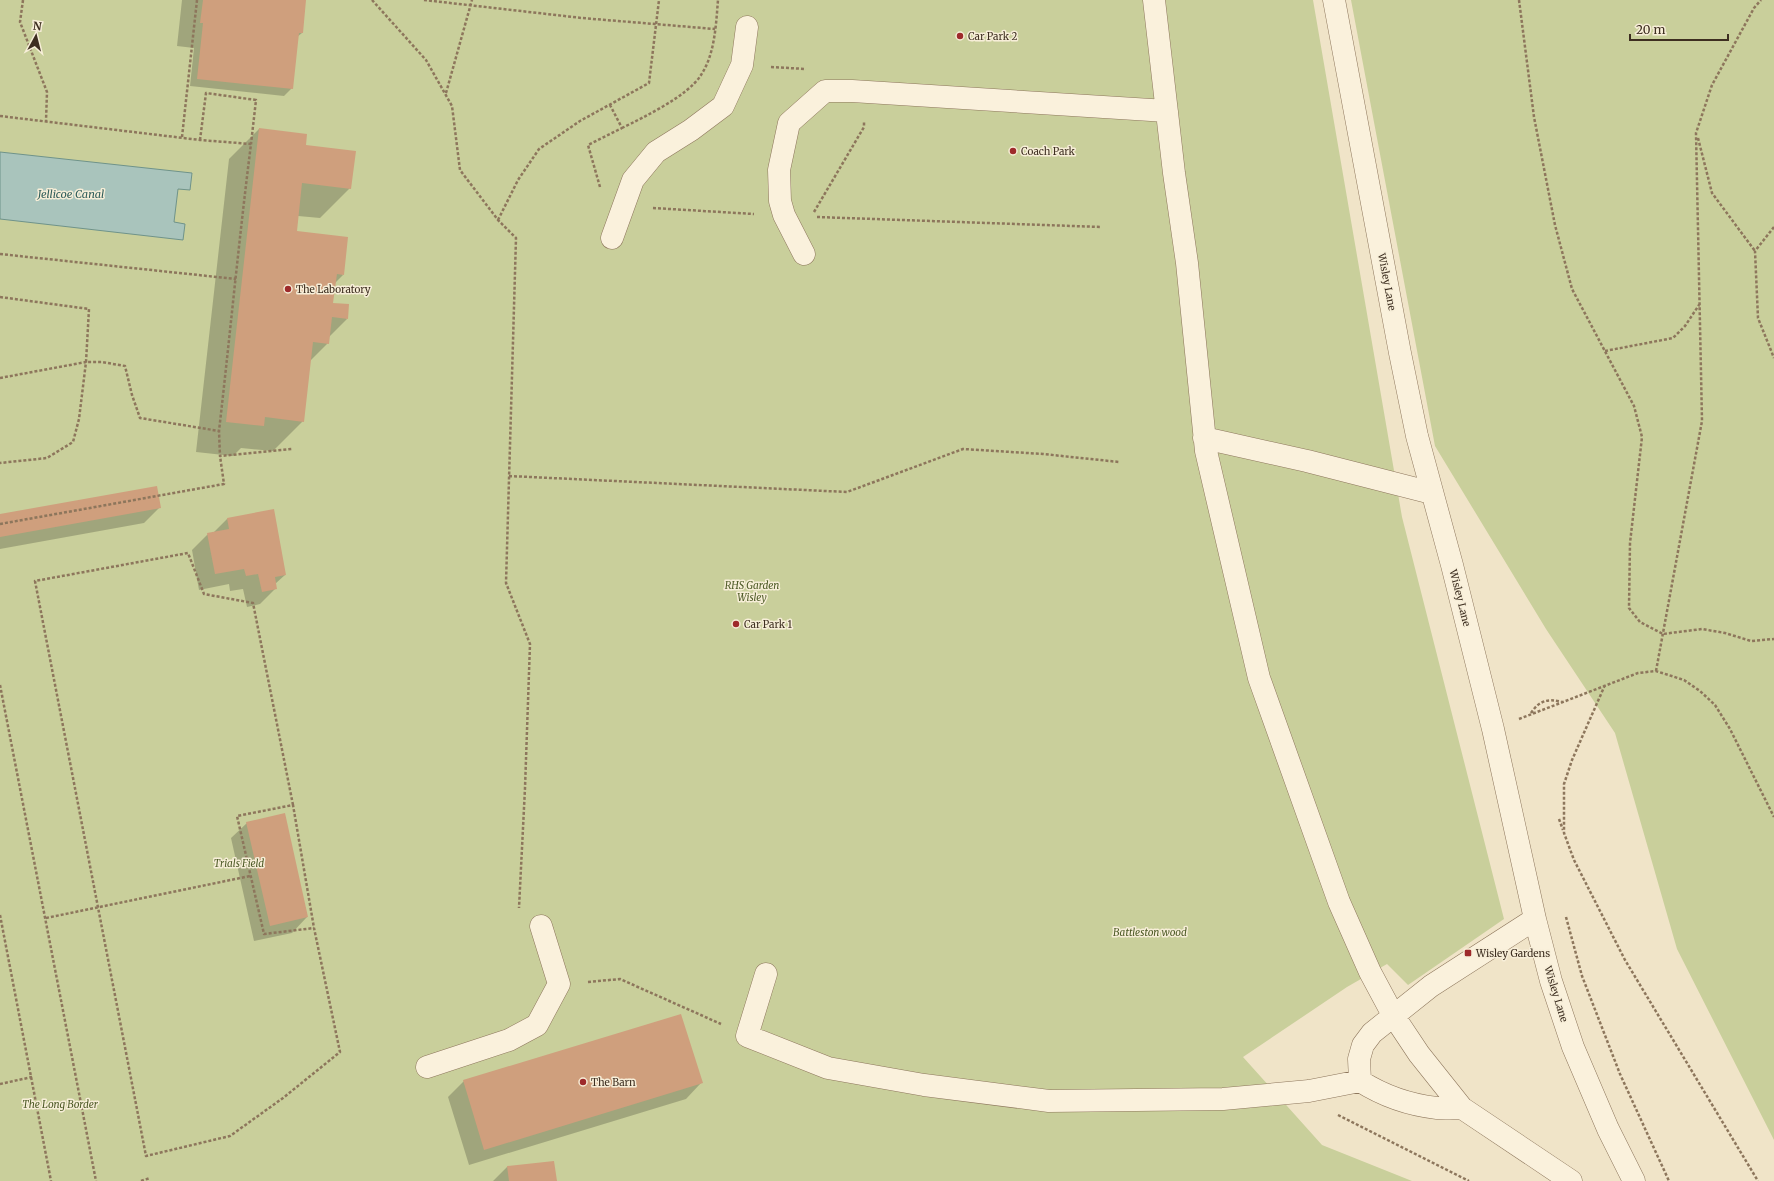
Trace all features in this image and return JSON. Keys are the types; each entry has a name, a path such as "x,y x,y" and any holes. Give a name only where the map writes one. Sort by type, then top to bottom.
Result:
{"street":[{"path":"1154,0 1187,262 1204,438 1259,678 1339,902 1370,972 1393,1015 1420,1054 1462,1108 1571,1181"},
{"name":"Wisley Lane","path":"1334,0 1417,436 1492,729 1535,919 1551,981 1573,1047 1608,1129 1634,1181"},
{"path":"612,238 622,206 633,180 656,152 691,130 723,106 742,65 747,27"},
{"path":"804,254 784,215 780,201 779,170 789,123 825,91 866,92 1167,111"},
{"path":"1204,438 1307,461 1432,493"},
{"path":"1360,1081 1358,1059 1363,1045 1372,1032 1393,1015 1471,959 1535,919"},
{"path":"427,1067 509,1040 537,1025 559,984 541,926"},
{"path":"766,974 747,1036 828,1068 924,1086 1049,1101 1223,1098 1309,1091 1360,1081 1374,1090 1408,1101 1437,1108 1462,1108"}],"path":[{"path":"23,0 20,22 47,92 46,121"},
{"path":"182,137 197,0"},
{"path":"372,0 426,60 452,106 460,170 498,220 516,238 506,583 530,644 525,788 518,915"},
{"path":"424,0 715,30"},
{"path":"445,94 472,0"},
{"path":"498,220 518,180 539,149 580,121 649,83 659,0"},
{"path":"718,0 715,30 710,56 701,76 683,92 654,112 588,145 606,206 784,215"},
{"path":"1519,0 1534,117 1555,224 1572,289 1634,406 1642,437 1630,543 1629,608 1640,622 1663,634 1702,629 1725,632 1751,641 1774,639"},
{"path":"1656,671 1702,421 1696,133 1712,85 1754,8 1761,0"},
{"path":"866,92 864,127 811,216 1101,227"},
{"path":"0,524 224,484 220,456 219,431 240,231 256,100 206,93 200,140"},
{"path":"610,105 622,128"},
{"path":"0,116 200,140 251,144"},
{"path":"1696,133 1712,193 1755,251 1758,318 1774,358"},
{"path":"1755,251 1774,227"},
{"path":"0,254 236,279"},
{"path":"0,297 89,309 86,362 79,419 73,442 47,458 0,463"},
{"path":"1605,351 1673,338 1685,326 1699,304"},
{"path":"0,378 86,362 102,362 126,366 132,395 140,418 219,431"},
{"path":"509,476 847,492 963,449 1043,454 1119,462"},
{"path":"220,456 292,450"},
{"path":"188,554 204,594 253,603 293,805 314,928 340,1052 283,1098 230,1136 146,1156 98,908 35,582 188,554"},
{"path":"1492,729 1638,672 1656,671 1684,680 1700,691 1715,705 1730,729 1774,817"},
{"path":"1564,832 1564,784 1572,760 1605,684"},
{"path":"0,685 96,1181"},
{"path":"1531,714 1537,705 1550,699 1562,702"},
{"path":"293,805 237,816 264,934 314,928"},
{"path":"1559,819 1574,860 1625,960 1758,1181"},
{"path":"46,918 250,876"},
{"path":"0,915 51,1181"},
{"path":"1566,915 1582,976 1598,1018 1620,1074 1669,1181"},
{"path":"559,984 620,979 747,1036"},
{"path":"0,1084 32,1077"},
{"path":"1336,1114 1469,1181"},
{"path":"141,1181 150,1178"}],"green space":[{"name":"RHS Garden Wisley","path":"0,0 1313,0 1402,517 1504,919 1408,985 1387,964 1347,987 1243,1057 1322,1145 1412,1181 0,1181"},
{"path":"1351,0 1774,0 1774,1140 1677,949 1615,733 1546,629 1435,446"}],"water":[{"name":"Jellicoe Canal","path":"0,152 192,173 190,190 178,189 174,222 185,224 183,240 0,219"}],"building":[{"path":"203,0 306,0 303,33 299,33 293,89 197,79 203,23 200,23"},
{"name":"The Laboratory","path":"259,128 307,134 306,145 356,151 351,189 302,183 297,231 348,237 344,275 337,274 333,303 349,304 348,319 332,317 329,344 313,342 304,422 265,417 264,426 226,422"},
{"path":"157,486 161,508 0,537 0,514"},
{"path":"274,509 286,575 275,577 277,589 262,592 258,574 246,576 244,569 215,574 207,533 229,529 227,518"},
{"path":"285,813 308,917 270,926 246,822"},
{"name":"The Barn","path":"681,1014 703,1083 484,1150 463,1080"},
{"path":"554,1161 557,1181 509,1181 507,1166"}],"place":[{"name":"Car Park 2","path":"960,36"},
{"name":"Coach Park","path":"1013,151"},
{"name":"The Laboratory","path":"288,289"},
{"name":"Car Park 1","path":"736,624"},
{"name":"Wisley Gardens","path":"1468,953"},
{"name":"The Barn","path":"583,1082"}],"park label":[{"name":"Trials Field","path":"239,863"},
{"name":"Battleston wood","path":"1150,932"},
{"name":"The Long Border","path":"60,1104"}]}
